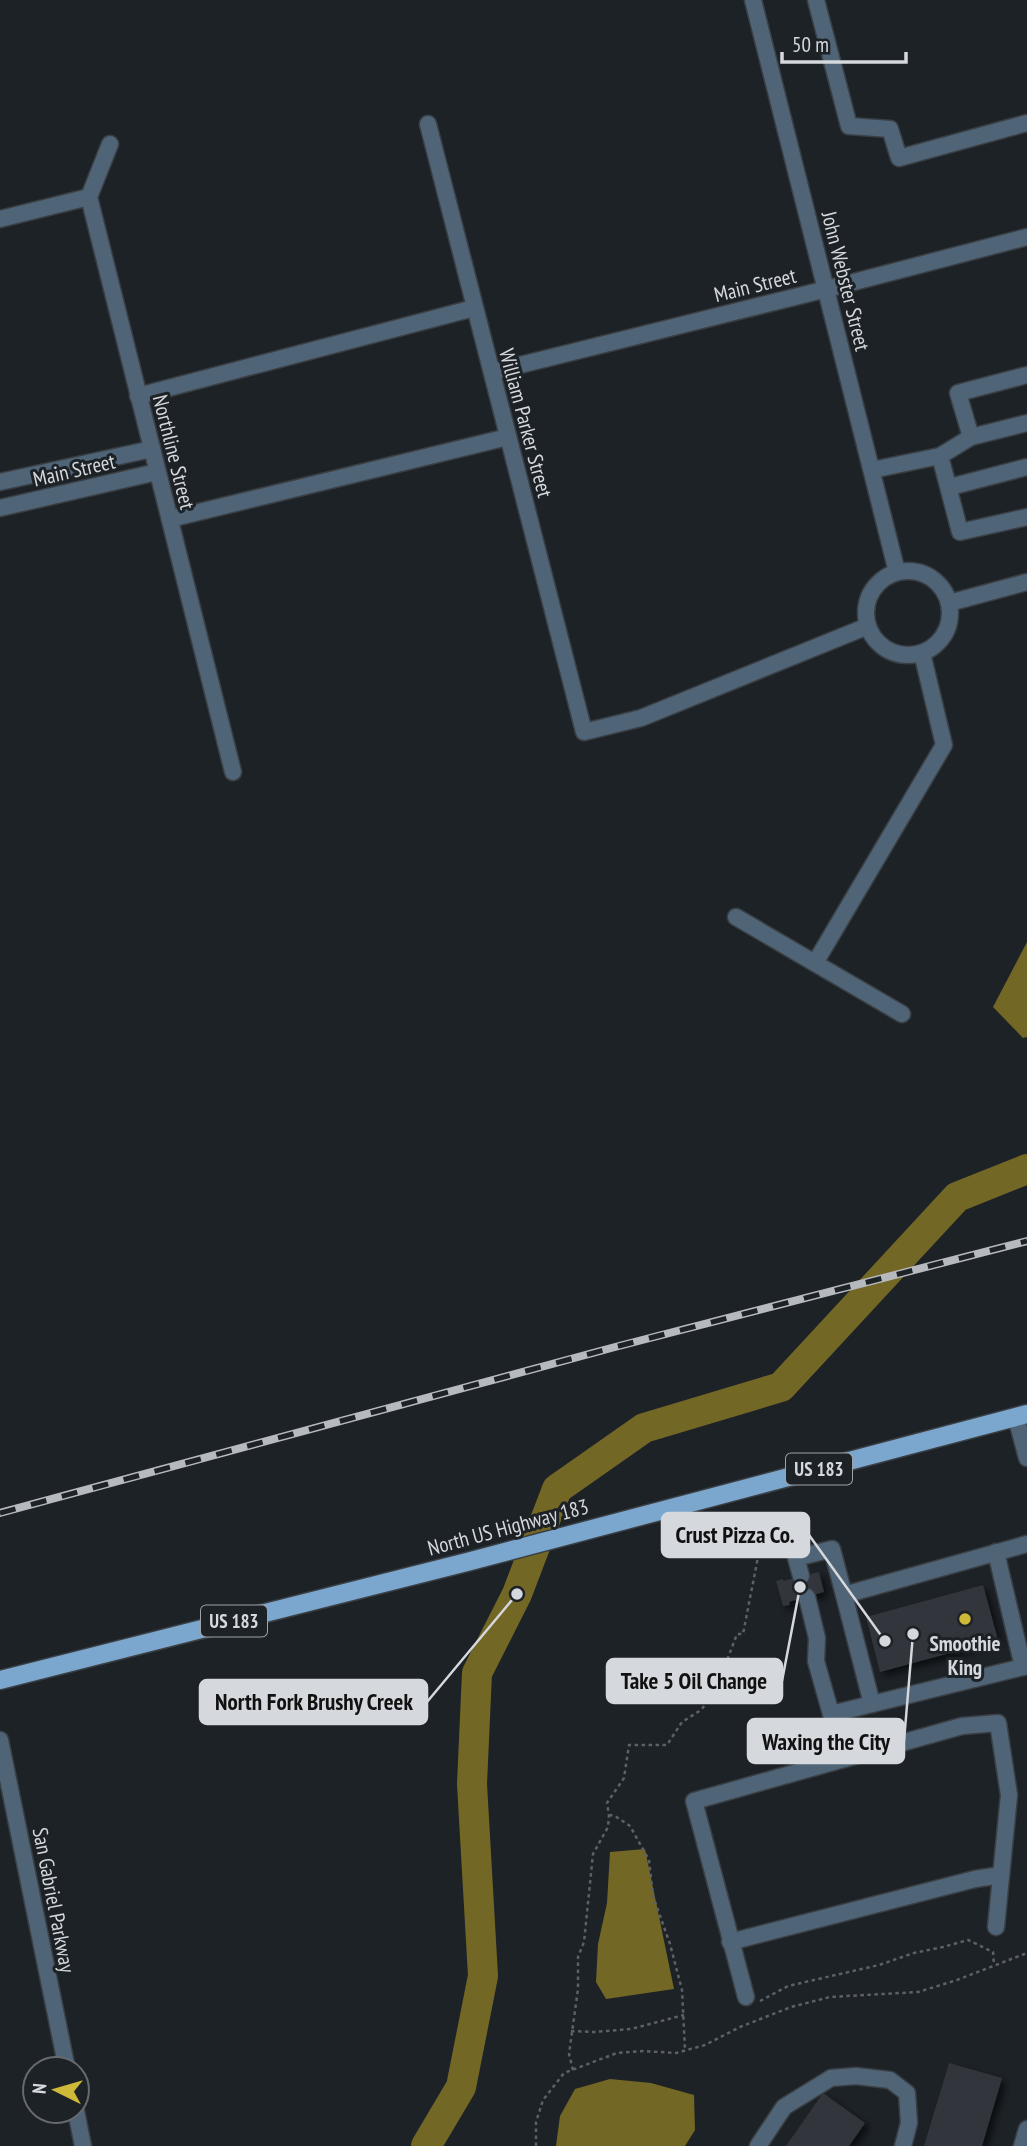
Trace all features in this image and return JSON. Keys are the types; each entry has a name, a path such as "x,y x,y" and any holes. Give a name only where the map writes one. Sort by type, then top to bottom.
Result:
{"main road":[{"name":"North US Highway 183","path":"0,1680 467,1562 1022,1415"}],"street":[{"name":"John Webster Street","path":"753,0 897,572"},
{"path":"816,0 849,126 890,129 898,158 1027,123"},
{"name":"William Parker Street","path":"428,124 584,732 642,718 868,626"},
{"path":"0,219 89,197 110,144"},
{"name":"Northline Street","path":"89,197 233,772"},
{"name":"Main Street","path":"492,372 1027,237"},
{"path":"138,396 474,308"},
{"path":"971,437 958,393 1027,375"},
{"path":"872,470 940,456 971,437 1027,423"},
{"path":"170,519 508,437"},
{"name":"Main Street","path":"0,482 152,449"},
{"path":"940,456 961,533 1027,517"},
{"path":"950,487 1027,467"},
{"name":"Main Street","path":"0,508 157,471"},
{"path":"916,571 930,576 941,585 949,603 949,625 943,637 934,647 922,653 896,654 884,648 874,638 868,626 866,612 869,597 876,585 897,572 916,571"},
{"path":"949,603 1027,582"},
{"path":"815,963 944,745 922,653"},
{"path":"736,917 902,1014"},
{"path":"1022,1415 1027,1458"},
{"path":"844,1595 1027,1544"},
{"path":"801,1576 796,1558 832,1549 872,1704"},
{"path":"807,1597 817,1637 816,1661 831,1714 1025,1667 996,1552"},
{"path":"750,2001 730,1942 694,1801 962,1726 998,1723 1009,1795 996,1927"},
{"name":"San Gabriel Parkway","path":"0,1740 64,2055"},
{"path":"1009,1795 1027,1794"},
{"path":"730,1942 962,1882 1001,1875"},
{"path":"758,2146 784,2107 831,2078 856,2076 890,2080 907,2093 909,2123 903,2146"},
{"path":"79,2125 83,2146"},
{"path":"1022,2146 1027,2129"}],"path":[{"path":"573,2070 569,2054 578,1989 579,1957 587,1922 593,1854 608,1827 607,1803 624,1778 629,1745 667,1745 682,1722 701,1710 715,1692 737,1634 743,1634 758,1552"},
{"path":"609,1815 630,1826 649,1860 653,1896 682,1990 685,2050"},
{"path":"750,2001 769,1998 788,1986 879,1965 968,1940 993,1952 994,1965"},
{"path":"537,2146 536,2122 543,2100 564,2073 617,2053 676,2053 705,2045 791,2007 830,1997 918,1992 1027,1953"},
{"path":"571,2031 631,2029 684,2015"},
{"path":"750,2017 753,2022"}],"shaded area":[{"path":"1027,942 1027,1037 1023,1038 993,1007"},
{"path":"645,1849 674,1989 606,1999 596,1982 598,1944 607,1903 610,1852"},
{"path":"610,2079 651,2083 694,2095 695,2130 685,2146 556,2146 560,2116 575,2089"}],"building":[{"path":"819,1572 824,1592 783,1606 776,1581"},
{"path":"983,1585 998,1640 880,1672 866,1617"},
{"path":"949,2063 1002,2078 982,2146 924,2146"},
{"path":"823,2093 865,2123 849,2146 786,2146"}],"waterway":[{"path":"426,2146 461,2087 483,1976 472,1784 477,1673 517,1594 557,1489 644,1428 781,1387 957,1197 1027,1169"}],"railway":[{"path":"0,1513 615,1347 1027,1241"}],"place":[{"name":"Take 5 Oil Change","path":"800,1587"},
{"name":"North Fork Brushy Creek","path":"517,1594"},
{"name":"Smoothie King","path":"965,1619"},
{"name":"Waxing the City","path":"913,1634"},
{"name":"Crust Pizza Co.","path":"885,1641"}]}
